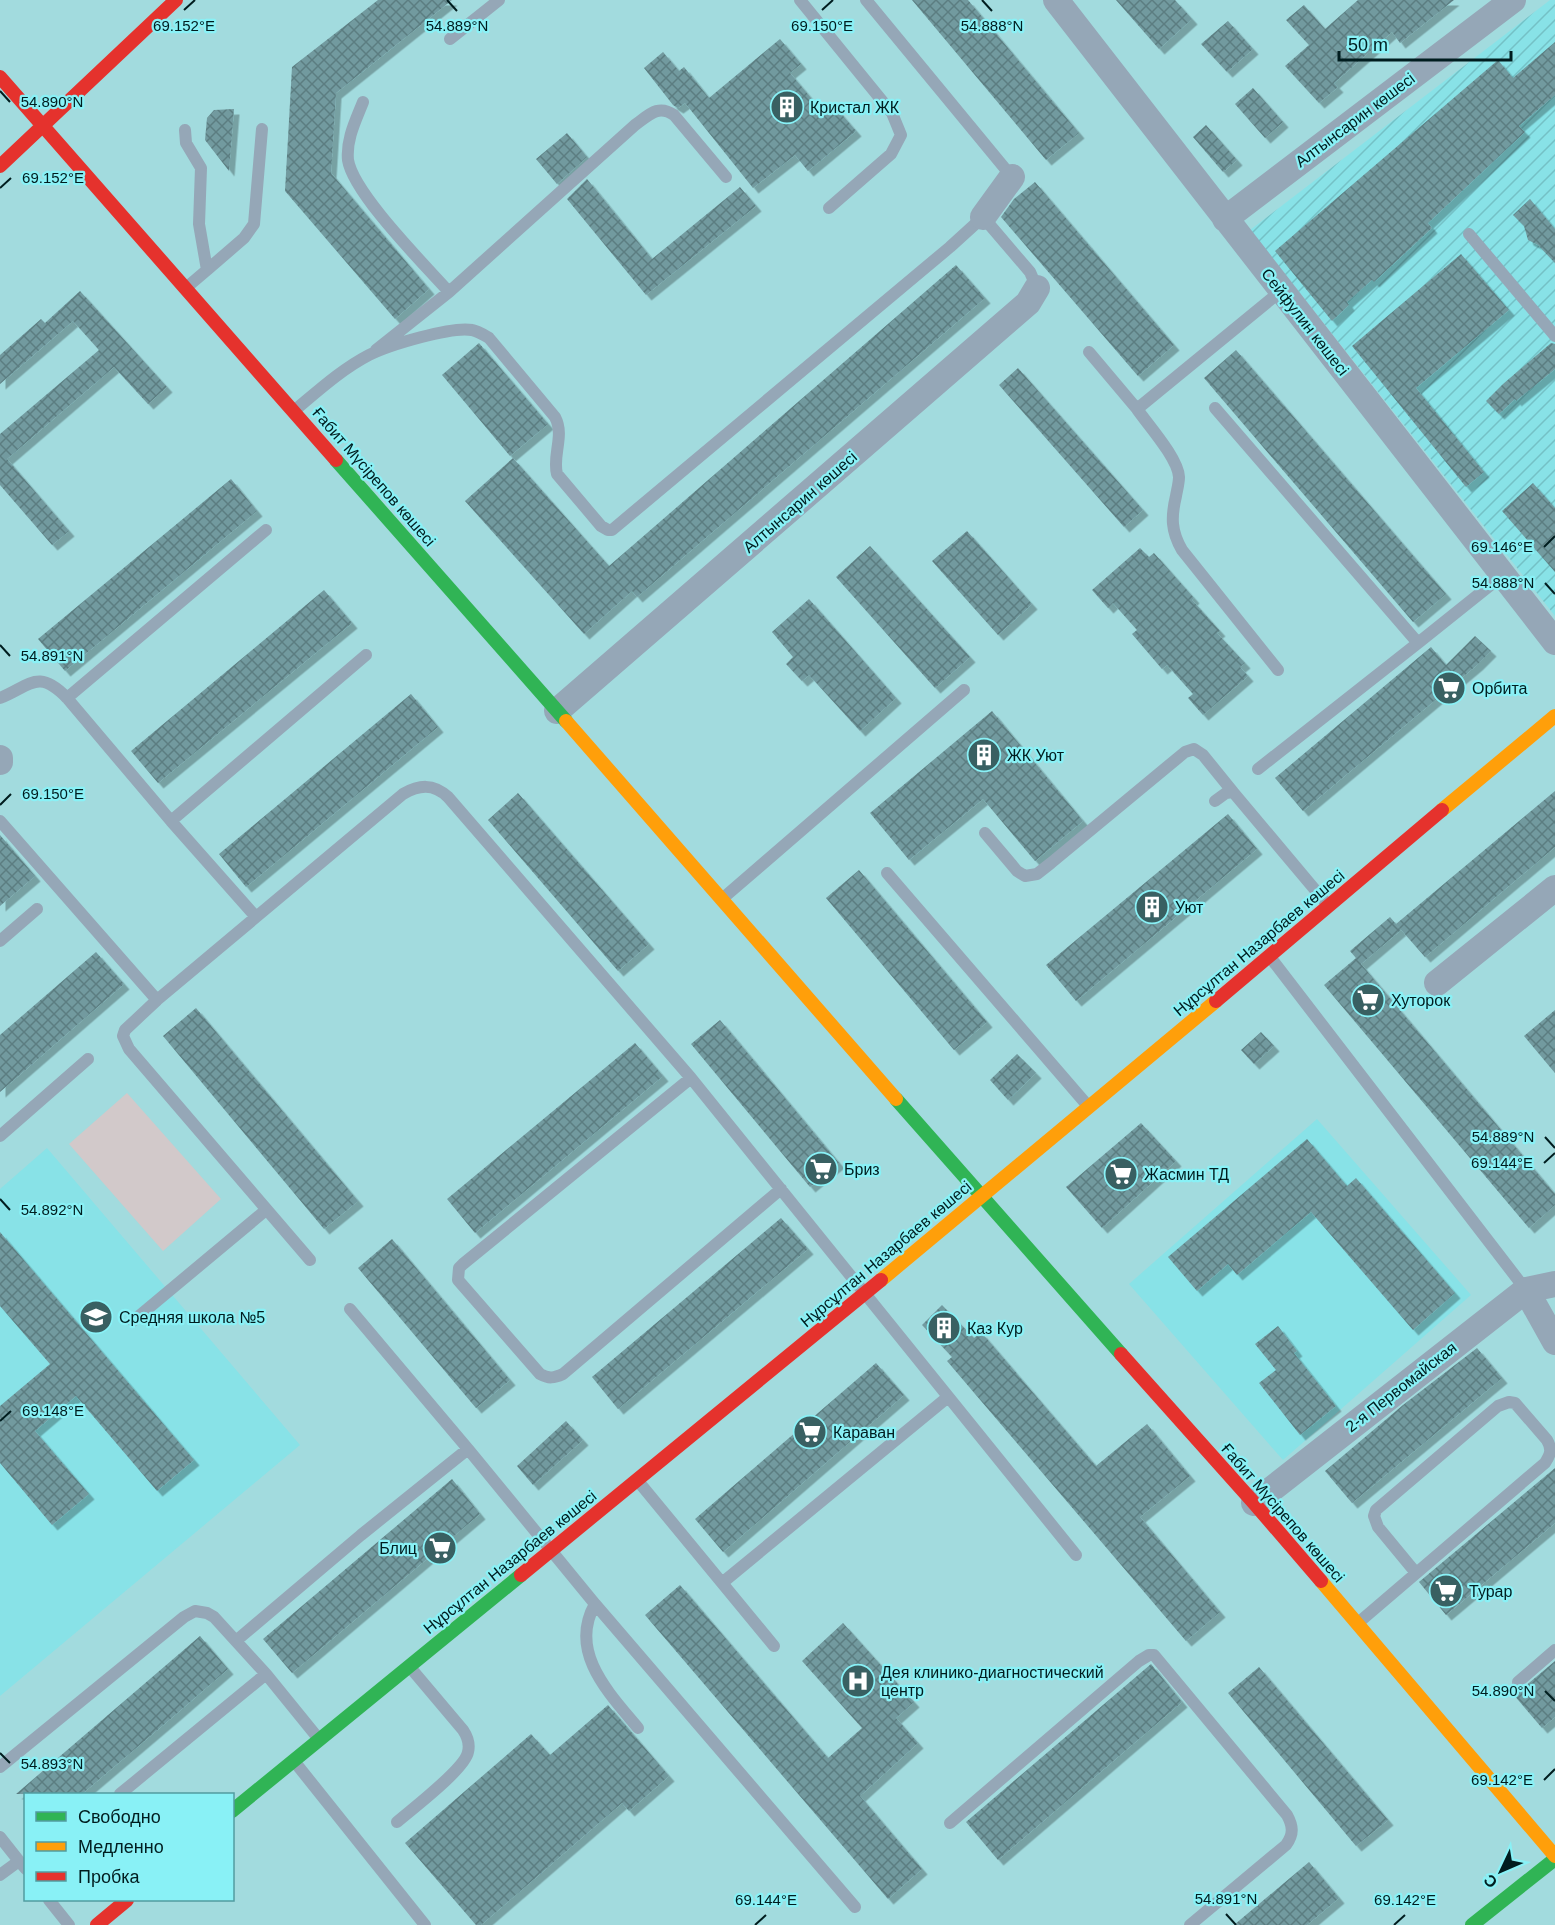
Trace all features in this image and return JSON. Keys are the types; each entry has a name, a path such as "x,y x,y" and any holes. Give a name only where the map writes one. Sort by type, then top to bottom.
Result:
{"main road":[{"path":"0,166 176,0"},
{"name":"Ғабит Мүсірепов көшесі","path":"0,77 981,1197 1254,1503 1555,1858"},
{"name":"Нұрсұлтан Назарбаев көшесі","path":"234,1809 866,1293 1555,716"},
{"path":"1472,1925 1555,1858"},
{"path":"97,1925 125,1901"}],"street":[{"name":"Сейфулин көшесі","path":"1056,0 1555,642"},
{"name":"Алтынсарин көшесі","path":"1225,219 1513,0"},
{"path":"984,217 1012,177"},
{"name":"Алтынсарин көшесі","path":"557,711 1028,303 1037,288"},
{"path":"1437,983 1555,888"},
{"name":"2-я Первомайская","path":"1254,1503 1526,1290 1555,1284"},
{"path":"1526,1290 1555,1342"}],"lane":[{"path":"450,39 499,0"},
{"path":"800,0 892,114 900,135 891,154 829,208"},
{"path":"866,0 1012,177"},
{"path":"363,102 348,146 348,160 352,174 381,214 449,292"},
{"path":"294,411 332,378 371,354 449,292 635,125 654,112 667,111 675,115 726,177"},
{"path":"186,288 244,238 254,224 262,129"},
{"path":"185,130 186,143 201,168 199,224 207,270"},
{"path":"371,354 450,331 472,330 489,338 555,417 560,431 555,467 558,474 601,526 612,530 984,217 1030,272 1037,288"},
{"path":"1469,234 1555,336"},
{"path":"1137,409 1281,291"},
{"path":"1089,352 1137,409 1177,470 1178,488 1171,520 1174,536 1182,550 1278,670"},
{"path":"1215,408 1418,643"},
{"path":"67,698 266,530"},
{"path":"1258,769 1503,575"},
{"path":"171,821 366,655"},
{"path":"0,698 27,683 35,681 52,684 67,698 256,917"},
{"path":"722,899 964,690"},
{"path":"985,833 1017,871 1025,876 1037,874 1185,752 1194,749 1203,755 1328,906"},
{"path":"310,1260 125,1042 123,1036 128,1025 403,794 420,786 437,788 448,797 691,1078 1076,1555"},
{"path":"1215,801 1226,793 1233,792"},
{"path":"0,821 157,1000"},
{"path":"887,873 1089,1107"},
{"path":"0,941 37,909"},
{"path":"1269,956 1526,1290"},
{"path":"0,1136 88,1059"},
{"path":"691,1078 463,1264 459,1268 458,1280 540,1374 546,1378 554,1378 563,1374 781,1189"},
{"path":"133,1321 266,1210"},
{"path":"350,1309 553,1550 595,1604 855,1906"},
{"path":"722,1583 948,1397"},
{"path":"1357,1624 1545,1463 1549,1457 1550,1446 1515,1403 1509,1402 1498,1406 1376,1510 1374,1516 1378,1527 1416,1573"},
{"path":"237,1640 468,1449"},
{"path":"637,1480 774,1646"},
{"path":"595,1604 587,1624 587,1648 591,1662 606,1689 638,1728"},
{"path":"0,1767 190,1614 201,1612 214,1617 237,1640 319,1739"},
{"path":"1518,1682 1555,1650"},
{"path":"950,1823 1139,1661 1149,1655 1154,1655 1292,1823 1293,1831 1286,1845 1190,1925"},
{"path":"397,1821 459,1768 468,1753 467,1736 463,1730 409,1665"},
{"path":"121,1793 266,1674"},
{"path":"294,1760 425,1925"},
{"path":"0,1837 22,1864 0,1875"},
{"path":"51,1901 69,1925"}],"shaded area":[{"path":"1550,0 1555,0 1555,616 1250,230"},
{"path":"127,1093 221,1199 163,1251 69,1144"},
{"path":"1317,1119 1471,1295 1283,1460 1129,1284"},
{"name":"Средняя школа №5","path":"47,1148 300,1445 0,1696 0,1189"}],"building":[{"path":"378,0 452,0 336,93 331,173 429,289 395,319 285,191 292,67"},
{"path":"912,0 968,0 1079,133 1046,160"},
{"path":"1116,0 1175,0 1192,19 1159,49"},
{"path":"1358,0 1454,0 1400,43 1392,32 1334,83 1338,87 1319,103 1285,66 1309,45 1286,20 1304,5 1325,29"},
{"path":"1228,21 1253,49 1227,72 1201,44"},
{"path":"780,39 801,64 790,73 822,111 832,103 856,131 808,171 795,155 753,188 685,103 678,108 673,105 644,68 663,52 679,71 684,67 709,98"},
{"path":"1555,42 1555,95 1519,126 1525,132 1428,223 1432,228 1374,282 1372,280 1347,302 1349,305 1332,321 1275,251 1498,60 1513,78"},
{"path":"1253,88 1283,122 1265,138 1235,104"},
{"path":"234,109 229,171 205,140 207,118 214,110"},
{"path":"1206,125 1237,160 1223,172 1193,137"},
{"path":"567,133 587,157 557,184 536,159"},
{"path":"587,179 652,259 740,187 756,206 646,295 567,199"},
{"path":"1035,182 1174,345 1138,376 1001,217 1014,199"},
{"path":"1530,199 1555,229 1555,263 1538,245 1528,240 1524,226 1513,215"},
{"path":"1461,254 1509,310 1416,388 1484,472 1466,487 1352,346"},
{"path":"956,265 985,298 637,597 632,591 584,634 465,501 513,458 609,566"},
{"path":"80,291 167,387 148,404 114,367 7,459 69,531 52,545 0,485 0,434 99,350 73,321 0,384 0,355 41,319 45,323"},
{"path":"479,343 548,424 510,456 442,375"},
{"path":"1551,343 1555,344 1555,369 1499,414 1486,401"},
{"path":"1236,350 1446,594 1413,622 1204,378"},
{"path":"1018,368 1143,510 1124,527 999,385"},
{"path":"231,479 257,511 65,671 38,639"},
{"path":"1533,483 1555,508 1555,572 1502,511"},
{"path":"967,531 1032,604 998,635 932,561"},
{"path":"870,546 970,657 935,688 836,577"},
{"path":"1140,548 1149,557 1154,553 1220,631 1217,633 1245,663 1240,667 1248,676 1203,715 1188,698 1193,694 1167,665 1162,669 1132,634 1137,630 1113,603 1108,608 1092,590"},
{"path":"324,590 352,623 158,783 131,751"},
{"path":"809,599 896,698 860,731 809,675 802,681 786,664 793,657 772,632"},
{"path":"1475,636 1491,651 1303,811 1275,778 1431,647 1446,665"},
{"path":"411,694 438,727 246,887 219,854"},
{"name":"ЖК Уют","path":"992,711 1083,821 1035,861 983,799 909,860 870,813"},
{"path":"1555,791 1555,847 1425,957 1396,924"},
{"path":"518,793 649,944 618,971 488,820"},
{"name":"Уют","path":"1228,814 1257,849 1076,1001 1046,965"},
{"path":"0,835 35,876 0,906"},
{"path":"859,870 987,1022 954,1050 826,898"},
{"path":"1390,917 1401,930 1361,964 1350,951"},
{"path":"96,952 124,984 0,1092 0,1035"},
{"path":"1356,958 1555,1194 1555,1205 1529,1228 1324,985"},
{"path":"196,1008 358,1201 324,1229 163,1036"},
{"path":"1555,1010 1555,1073 1524,1036"},
{"path":"720,1020 839,1163 810,1187 691,1044"},
{"path":"1261,1032 1274,1046 1254,1064 1241,1050"},
{"path":"635,1043 663,1076 475,1233 447,1199"},
{"path":"1017,1054 1036,1073 1008,1100 990,1080"},
{"name":"Жасмин ТД","path":"1141,1123 1176,1161 1102,1228 1066,1187"},
{"path":"1307,1139 1347,1186 1356,1178 1455,1293 1413,1330 1311,1212 1237,1275 1228,1264 1197,1291 1168,1257"},
{"path":"781,1218 808,1249 618,1409 592,1377"},
{"path":"0,1232 194,1460 157,1491 76,1396 35,1431 89,1494 52,1525 0,1463 0,1406 50,1364 0,1306"},
{"path":"392,1239 510,1380 476,1408 358,1268"},
{"path":"942,1305 974,1338 981,1332 1096,1466 1147,1424 1190,1476 1140,1517 1220,1612 1186,1641 947,1361 952,1357 922,1325"},
{"path":"1278,1326 1297,1351 1294,1353 1336,1406 1300,1435 1259,1383 1276,1370 1255,1344"},
{"path":"1477,1348 1502,1378 1352,1503 1325,1471 1403,1405"},
{"path":"876,1363 904,1395 723,1552 695,1519"},
{"path":"566,1421 583,1440 533,1485 517,1466"},
{"path":"1555,1468 1555,1523 1446,1615 1419,1582"},
{"path":"452,1479 480,1514 292,1673 263,1639"},
{"path":"680,1585 828,1758 862,1728 802,1661 843,1623 914,1702 896,1718 918,1743 860,1796 922,1869 888,1899 645,1615"},
{"path":"200,1636 228,1669 83,1793 16,1794"},
{"path":"1555,1661 1555,1717 1542,1728 1513,1694"},
{"path":"1151,1664 1182,1702 998,1860 966,1822"},
{"path":"1259,1667 1388,1820 1356,1846 1228,1693"},
{"path":"608,1705 669,1776 629,1811 622,1803 481,1925 476,1925 405,1843 531,1734 550,1755"},
{"path":"1309,1862 1339,1898 1307,1925 1234,1925"}],"traffic: fast":[{"path":"336,460 566,721"},
{"path":"896,1099 1121,1354"},
{"path":"234,1809 521,1575"},
{"path":"1472,1925 1555,1859"}],"traffic: slow":[{"path":"1442,810 1555,716"},
{"path":"566,721 896,1099"},
{"path":"881,1280 1216,1001"},
{"path":"1321,1581 1555,1856"}],"traffic: jam":[{"path":"0,166 176,0"},
{"path":"0,77 336,460"},
{"path":"1216,1001 1442,810"},
{"path":"521,1575 881,1280"},
{"path":"1121,1354 1321,1581"},
{"path":"97,1925 126,1901"}],"place":[{"name":"Кристал ЖК","path":"787,107"},
{"name":"Орбита","path":"1449,688"},
{"name":"ЖК Уют","path":"984,755"},
{"name":"Уют","path":"1152,907"},
{"name":"Хуторок","path":"1368,1000"},
{"name":"Бриз","path":"821,1169"},
{"name":"Жасмин ТД","path":"1121,1174"},
{"name":"Средняя школа №5","path":"96,1317"},
{"name":"Каз Кур","path":"944,1328"},
{"name":"Караван","path":"810,1432"},
{"name":"Блиц","path":"440,1548"},
{"name":"Турар","path":"1446,1591"},
{"name":"Дея клинико-диагностический центр","path":"858,1681"}]}
